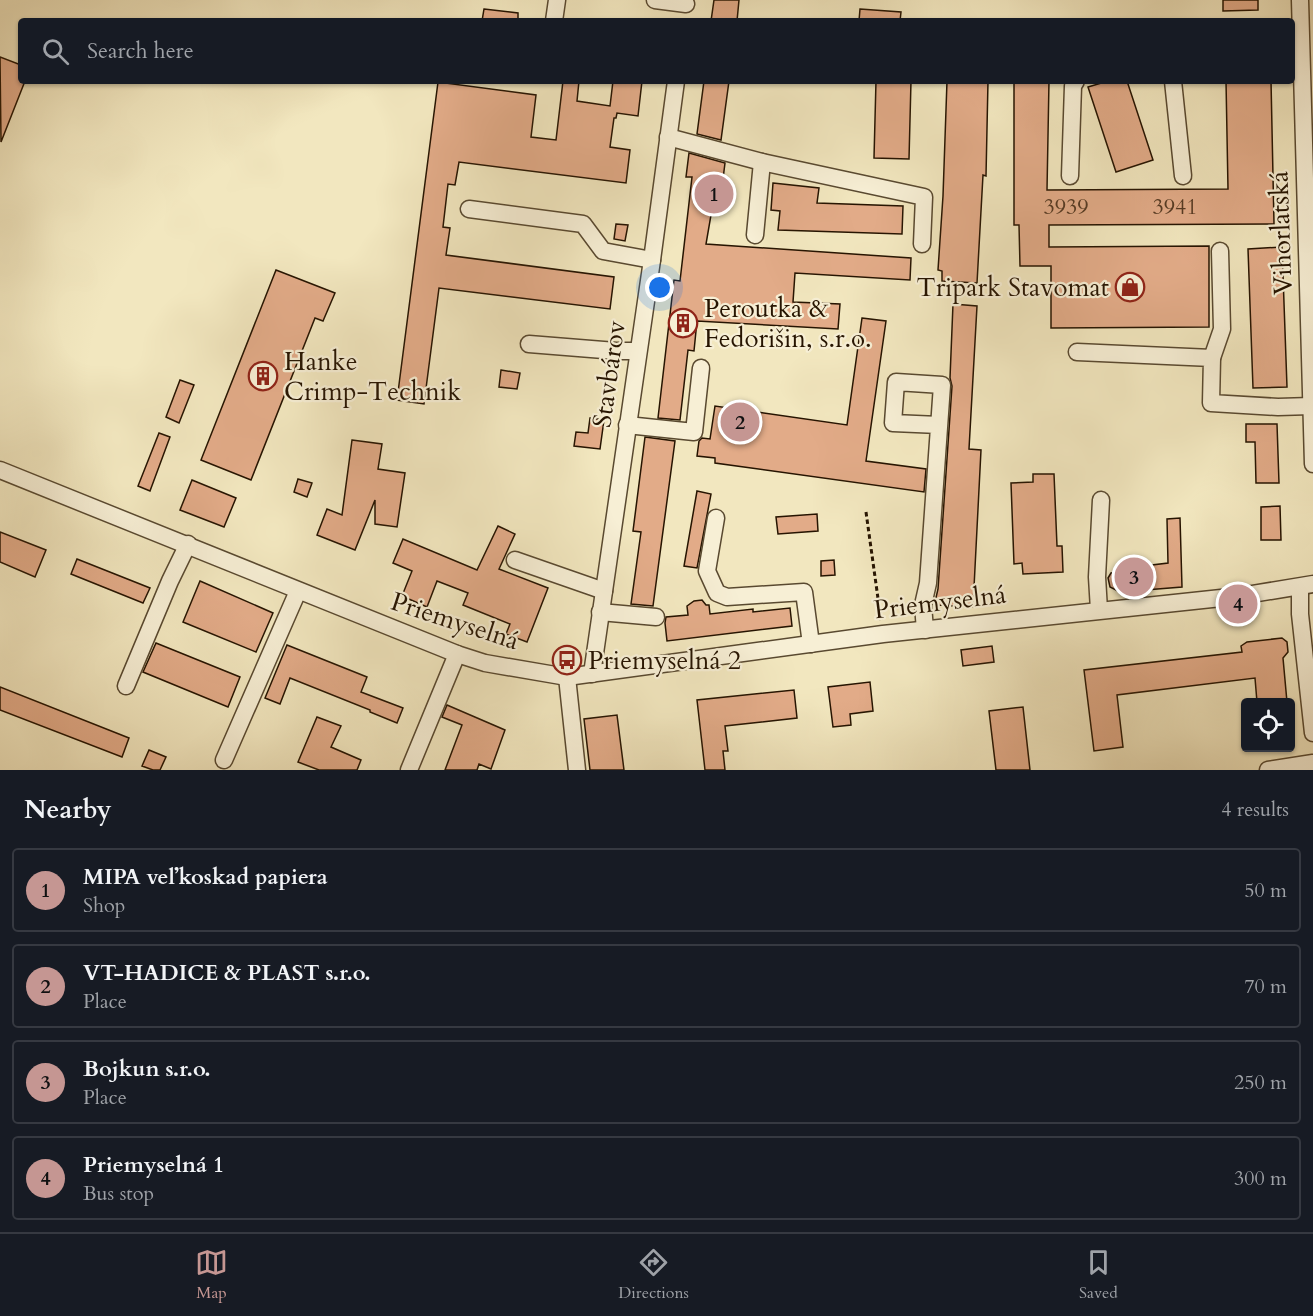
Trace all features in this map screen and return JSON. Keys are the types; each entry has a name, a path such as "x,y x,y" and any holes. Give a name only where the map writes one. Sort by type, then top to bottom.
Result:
{"street":[{"path":"554,18 557,0"},
{"path":"655,0 686,2 683,18"},
{"name":"Vihorlatská","path":"1304,10 1297,50 1312,369 1313,464"},
{"name":"Stavbárov","path":"592,674 676,84"},
{"path":"1070,176 1074,84"},
{"path":"1173,84 1183,176"},
{"path":"668,137 762,162 924,197 922,244"},
{"path":"755,235 762,162"},
{"path":"469,209 583,224 603,251 652,260"},
{"path":"1220,251 1222,330 1212,358 1211,403 1278,407 1311,406"},
{"path":"529,344 638,351"},
{"path":"1077,352 1212,358"},
{"path":"627,425 694,432 700,368"},
{"path":"925,630 923,605 928,583 939,425"},
{"name":"Priemyselná","path":"0,470 457,654 484,663 567,677 883,634 1240,596 1307,586"},
{"path":"1099,610 1097,577 1101,500"},
{"path":"716,518 707,571 717,593 727,597 804,592 811,644"},
{"path":"126,686 188,544"},
{"path":"515,560 604,591"},
{"path":"1307,586 1300,614 1313,733"},
{"path":"224,760 298,591"},
{"path":"600,612 656,617"},
{"path":"409,770 457,654"},
{"path":"567,677 577,770"},
{"path":"1268,770 1313,763"}],"path":[{"path":"866,512 883,634"}],"building":[{"path":"714,0 739,0 737,18 711,18"},
{"path":"1223,0 1258,0 1258,10 1223,11"},
{"path":"484,9 518,13 518,18 482,18"},
{"path":"860,9 901,12 900,18 859,18"},
{"path":"0,57 18,64 18,84 24,84 1,142"},
{"path":"438,84 536,95 531,137 556,140 563,84 579,84 577,101 610,106 613,84 642,84 638,116 617,113 614,118 610,147 630,150 626,183 459,162 455,185 448,184 443,227 450,228 446,255 614,277 610,309 439,288 424,404 397,400"},
{"path":"704,84 729,84 721,140 697,134"},
{"path":"876,84 911,84 909,159 874,158"},
{"path":"947,84 988,84 986,176 983,175 977,283 942,281 942,271 938,270"},
{"path":"1014,84 1049,84 1047,190 1228,189 1226,84 1271,84 1274,224 1049,225 1049,247 1209,246 1209,327 1051,328 1051,266 1020,266 1019,225 1014,225"},
{"path":"1098,84 1128,84 1153,160 1116,172 1088,87"},
{"path":"689,153 725,163 719,210 712,209 706,244 911,258 910,280 795,273 793,302 840,304 838,329 697,321 694,351 688,350 680,420 658,418 674,280 680,281 692,177 686,177"},
{"path":"773,183 819,188 817,203 903,206 902,234 778,230 780,211 771,210"},
{"path":"616,224 628,225 625,241 614,239"},
{"path":"1282,247 1287,387 1253,388 1248,249"},
{"path":"276,270 335,293 323,321 315,318 251,480 201,460"},
{"path":"953,304 977,306 969,449 981,450 973,607 937,605 935,602 938,589 952,386 950,378"},
{"path":"862,318 886,321 866,461 926,469 924,492 715,463 715,458 697,456 699,441 702,438 710,439 715,406 847,425"},
{"path":"501,370 520,373 517,389 499,387"},
{"path":"180,380 194,385 179,423 166,417"},
{"path":"590,418 604,420 600,449 574,446 576,432 588,433"},
{"path":"1246,424 1277,424 1279,483 1256,483 1255,442 1246,442"},
{"path":"159,433 170,437 150,491 138,486"},
{"path":"645,437 675,441 653,606 631,604 641,532 633,531"},
{"path":"352,440 382,444 378,469 405,473 397,527 375,524 375,500 355,550 317,535 327,509 342,515"},
{"path":"1033,474 1054,474 1057,546 1062,546 1063,572 1023,574 1022,563 1014,564 1011,483 1033,482"},
{"path":"298,479 312,483 307,497 294,492"},
{"path":"192,480 236,498 224,527 180,510"},
{"path":"697,491 711,494 697,568 684,566"},
{"path":"1280,506 1281,540 1261,540 1261,507"},
{"path":"817,514 818,531 778,534 776,517"},
{"path":"1180,518 1182,587 1120,592 1110,587 1108,578 1111,573 1145,569 1144,566 1168,563 1167,519"},
{"path":"498,526 515,534 499,569 548,588 527,642 506,634 510,624 463,605 468,593 437,581 427,607 402,596 412,571 393,563 403,539 477,570"},
{"path":"0,532 46,550 35,577 0,562"},
{"path":"77,559 150,588 143,603 71,574"},
{"path":"834,560 835,575 821,576 821,561"},
{"path":"200,581 273,613 256,652 183,622"},
{"path":"702,600 709,605 710,614 790,608 792,626 667,641 666,617 688,615 687,606 694,601"},
{"path":"1282,638 1287,642 1288,652 1283,658 1287,698 1257,698 1255,678 1117,695 1123,747 1094,751 1084,670 1242,652 1241,646 1247,642"},
{"path":"156,643 240,677 228,707 143,672"},
{"path":"287,645 367,677 361,692 403,708 397,723 290,678 280,704 265,698"},
{"path":"992,646 994,662 963,666 961,650"},
{"path":"870,682 873,711 850,714 851,725 833,727 828,687"},
{"path":"0,687 129,738 122,757 0,710"},
{"path":"794,690 797,718 725,726 728,751 723,751 725,770 705,770 697,700"},
{"path":"447,705 505,730 491,769 479,764 477,770 445,770 462,725 442,717"},
{"path":"1023,707 1030,770 996,770 989,711"},
{"path":"617,715 624,770 590,770 584,719"},
{"path":"317,717 341,726 331,747 361,760 357,770 319,770 298,762"},
{"path":"149,750 166,757 160,770 142,766"}],"place":[{"name":"MIPA veľkoskad papiera","path":"714,194"},
{"name":"Tripark Stavomat","path":"1130,287"},
{"name":"Peroutka & Fedorišin, s.r.o.","path":"683,323"},
{"name":"Hanke Crimp-Technik","path":"263,376"},
{"name":"VT-HADICE & PLAST s.r.o.","path":"740,422"},
{"name":"Bojkun s.r.o.","path":"1134,577"},
{"name":"Priemyselná 1","path":"1238,604"},
{"name":"Priemyselná 2","path":"567,660"}]}
